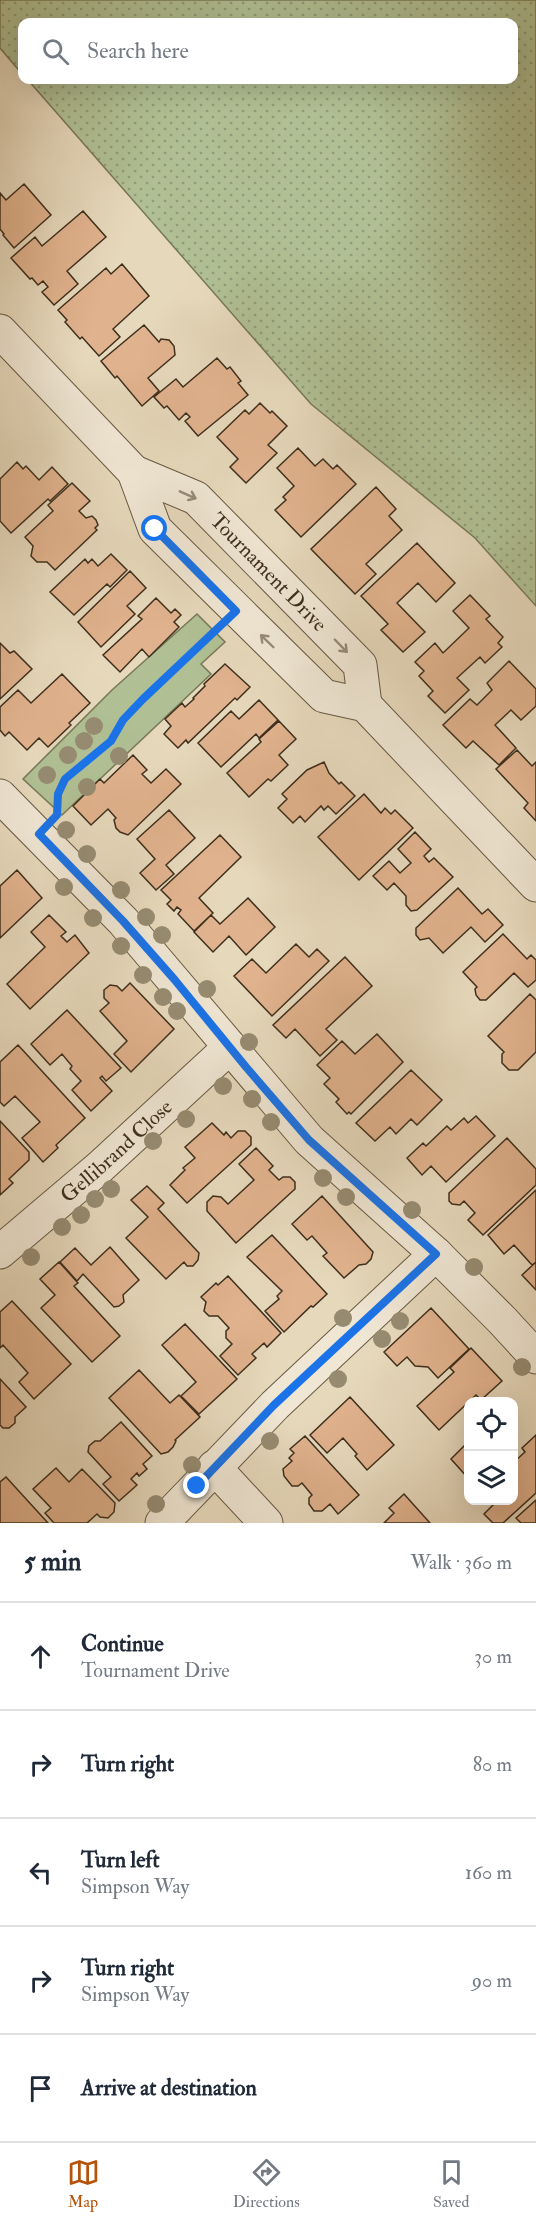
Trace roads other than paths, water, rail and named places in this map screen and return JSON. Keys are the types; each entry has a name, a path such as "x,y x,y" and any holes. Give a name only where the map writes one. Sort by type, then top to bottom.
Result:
{"street":[{"name":"Tournament Drive","path":"0,331 134,472 155,529 324,696 365,705 360,665 196,498 134,472"},
{"path":"365,705 536,885"},
{"path":"15,820 123,921 309,1140 436,1254 502,1320 536,1358"},
{"name":"Gellibrand Close","path":"0,1252 100,1167 230,1047"},
{"path":"162,1523 274,1405 436,1254"},
{"path":"214,1467 266,1523"}]}
